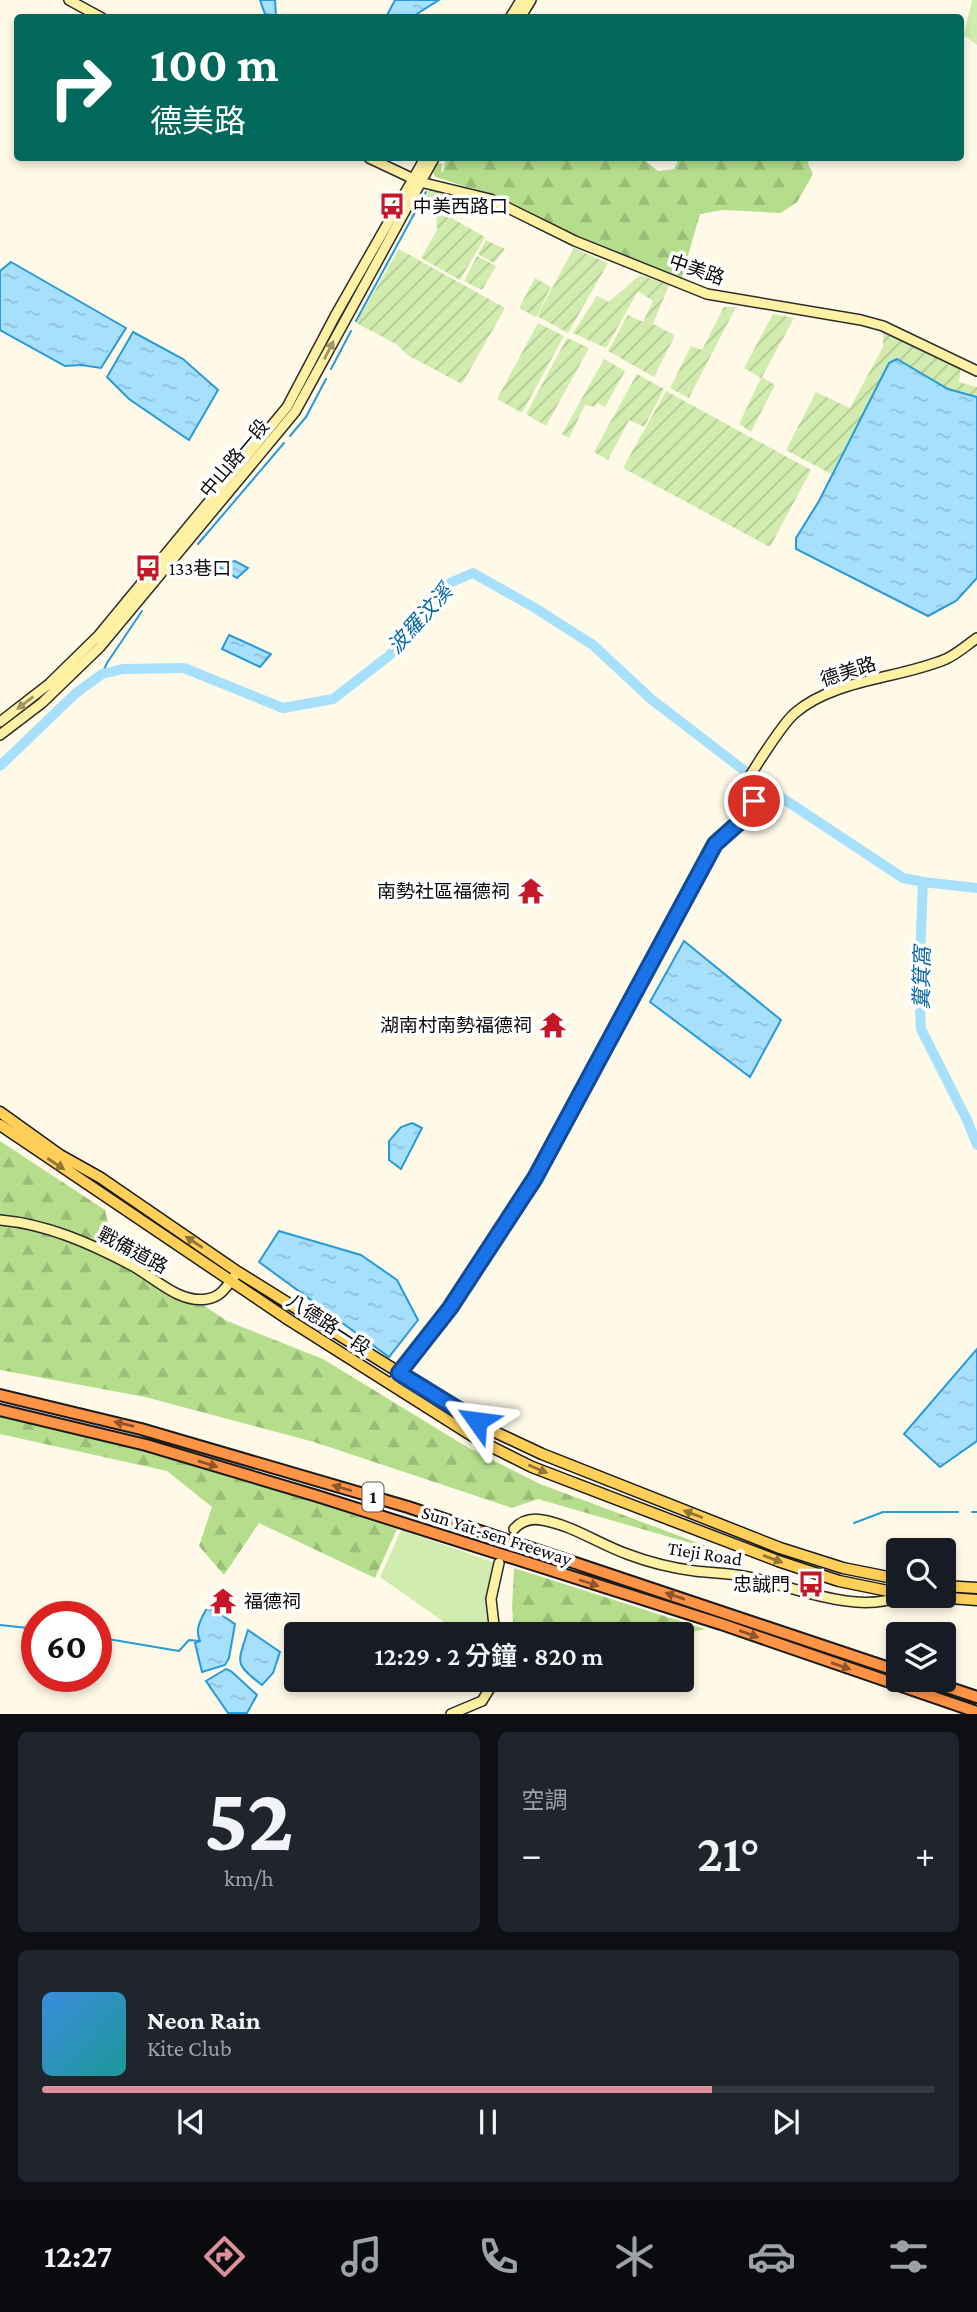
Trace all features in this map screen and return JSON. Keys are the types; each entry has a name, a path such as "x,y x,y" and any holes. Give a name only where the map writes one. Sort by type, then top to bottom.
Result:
{"highway":[{"name":"Sun Yat-sen Freeway","path":"0,1395 141,1429 408,1507 886,1667"},
{"name":"Sun Yat-sen Freeway","path":"0,1410 159,1449 317,1496 721,1624 977,1712"},
{"path":"956,1689 977,1696"}],"main road":[{"name":"八德路一段","path":"0,1112 60,1155 101,1178 235,1276 289,1320 482,1442 532,1467 778,1561 839,1581 886,1592"},
{"name":"八德路一段","path":"0,1125 235,1276 493,1431 542,1454 780,1548 844,1568 886,1577"},
{"path":"956,1587 977,1588"},
{"path":"956,1598 977,1600"}],"street":[{"path":"69,0 95,14"},
{"name":"中美路","path":"375,161 416,180 491,199 575,241 707,294 872,323 977,371"},
{"name":"中山路一段","path":"0,735 43,703 100,647 295,412 424,161"},
{"name":"中山路一段","path":"0,722 48,684 97,636 287,407 416,180 432,161"},
{"name":"德美路","path":"399,1373 450,1308 535,1178 715,844 752,811 754,801 743,789 745,783 793,714 812,702 854,684 904,673 947,658 977,638"},
{"name":"戰備道路","path":"0,1220 50,1228 131,1264 190,1300 208,1299 222,1294 235,1276"},
{"path":"391,1384 399,1373"},
{"name":"Tieji Road","path":"514,1529 519,1523 530,1519 543,1520 557,1523 626,1554 655,1563 693,1571 743,1576 855,1602 886,1602"},
{"path":"494,1622 491,1600 499,1563"},
{"path":"451,1713 482,1701 488,1692"}],"green space":[{"path":"972,0 977,0 977,45 964,35"},
{"path":"646,161 658,171 674,169 678,161 808,161 813,174 797,202 781,213 723,210 700,214 681,280 567,234 490,194 435,177 433,172 437,163 442,164 443,172 445,162"},
{"path":"430,189 459,198 453,219 485,237 460,280 421,258 437,230 436,213 421,205"},
{"path":"486,240 505,249 494,263 478,254"},
{"path":"574,248 608,263 568,333 537,316"},
{"path":"399,249 505,308 462,384 409,356 396,344 356,323"},
{"path":"477,256 496,266 482,290 464,281"},
{"path":"640,275 669,285 653,324 675,335 654,377 608,351 628,315 643,322 653,301 638,291 606,348 573,333 597,296 609,302"},
{"path":"535,278 551,287 536,317 519,308"},
{"path":"724,307 736,307 689,398 670,388 691,346 702,350"},
{"path":"773,314 794,318 762,377 775,385 751,432 739,424 761,378 744,368"},
{"path":"538,323 564,336 522,413 497,399"},
{"path":"883,326 961,365 959,382 977,387 977,397 949,389 897,359 889,363 831,474 786,450 816,392 850,408 883,347"},
{"path":"567,338 589,348 546,426 526,414"},
{"path":"604,359 625,371 605,407 598,403 595,407 585,405 569,438 562,434"},
{"path":"637,374 664,389 644,427 629,420 608,460 594,452"},
{"path":"666,391 811,470 770,547 623,468"},
{"path":"0,1141 105,1210 113,1245 227,1321 323,1359 467,1447 540,1484 728,1554 538,1499 512,1508 314,1442 145,1397 0,1370"},
{"path":"0,1415 174,1458 397,1529 375,1578 259,1523 224,1575 199,1546 212,1507 167,1471 0,1434"},
{"path":"401,1530 493,1562 485,1601 488,1622 444,1622 380,1577"},
{"path":"514,1568 683,1622 513,1622"},
{"path":"694,1625 705,1629 694,1632"}],"water":[{"path":"260,0 275,0 276,14 265,14"},
{"path":"395,0 439,0 417,14 388,14"},
{"path":"11,262 126,328 101,368 65,366 0,330 0,271"},
{"path":"133,332 183,359 218,390 189,440 129,399 107,377"},
{"path":"897,359 948,389 977,397 977,578 956,601 928,616 796,549 796,538 819,501 889,363"},
{"path":"221,561 235,561 248,568 237,578 219,567"},
{"path":"229,635 271,654 260,667 222,649"},
{"path":"684,941 781,1020 750,1077 650,1002"},
{"path":"412,1123 422,1128 401,1169 389,1160 389,1141 401,1127"},
{"path":"279,1231 361,1255 397,1280 418,1320 389,1357 259,1262"},
{"path":"977,1349 977,1441 940,1467 904,1434"},
{"path":"208,1606 235,1624 229,1658 225,1665 202,1672 195,1643 200,1641 198,1627"},
{"path":"248,1630 280,1652 273,1673 262,1685 246,1672 240,1662"},
{"path":"226,1669 257,1695 247,1713 228,1713 206,1681"}],"waterway":[{"path":"356,321 426,192"},
{"path":"331,369 351,331"},
{"path":"290,436 306,417 326,379"},
{"path":"198,544 284,443"},
{"name":"波羅汶溪","path":"0,766 76,693 102,674 123,669 184,668 283,708 333,699 390,655 445,585 473,573 593,645 651,699 767,788 903,878 977,888"},
{"path":"102,674 142,611"},
{"name":"糞箕窩","path":"923,882 919,985 921,1029 977,1145"},
{"path":"854,1523 883,1512 958,1512"},
{"path":"972,1512 977,1512"},
{"path":"0,1625 21,1627"},
{"path":"112,1640 179,1651 189,1640 200,1641"}],"place":[{"name":"中美西路口","path":"392,206"},
{"name":"133巷口","path":"148,568"},
{"name":"南勢社區福德祠","path":"531,891"},
{"name":"湖南村南勢福德祠","path":"553,1025"},
{"name":"忠誠門","path":"811,1584"},
{"name":"福德祠","path":"223,1601"}],"route":[{"path":"477,1421 399,1373 450,1308 535,1178 715,844 745,819 752,811 754,801"}]}
